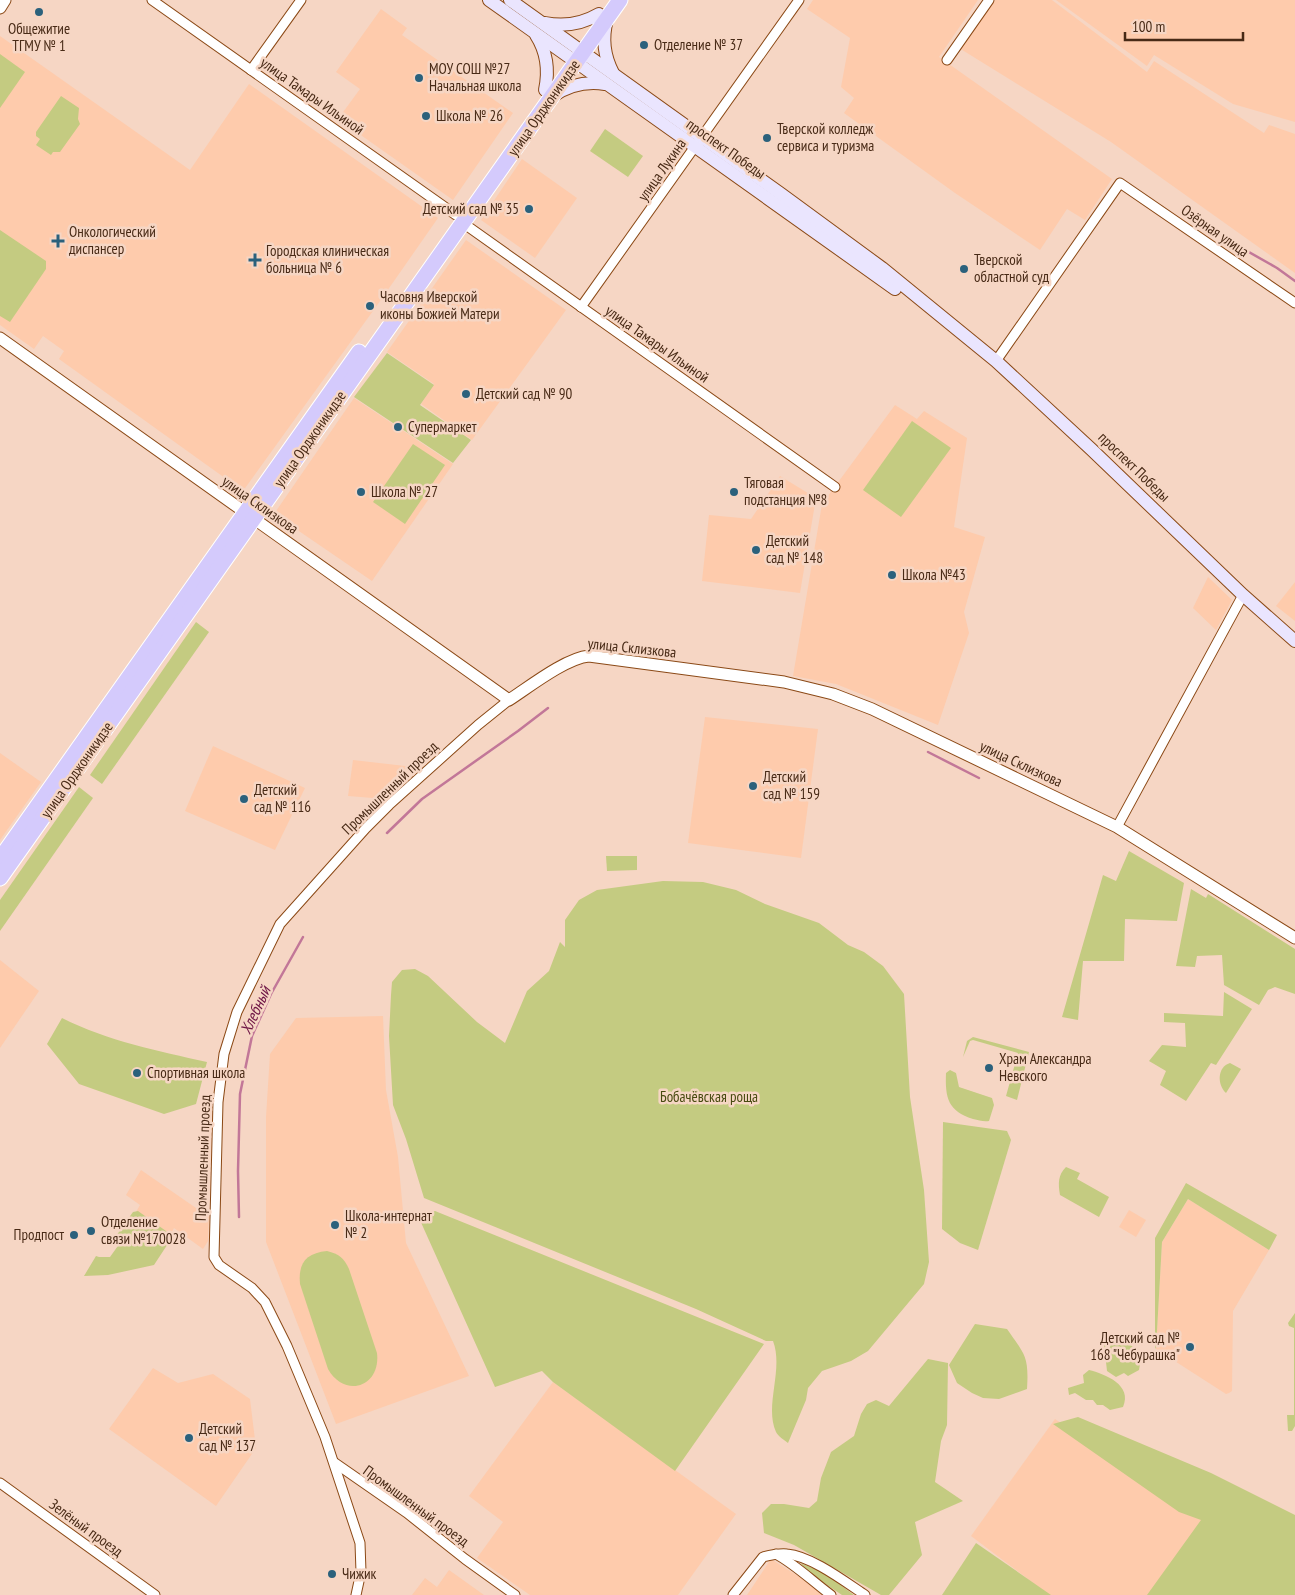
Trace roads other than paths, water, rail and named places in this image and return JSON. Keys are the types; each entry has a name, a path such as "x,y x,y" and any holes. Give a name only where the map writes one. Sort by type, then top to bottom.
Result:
{"main road":[{"name":"проспект Победы","path":"490,0 538,27 698,142 912,301 946,321 996,361 1091,448 1243,595 1295,641"},
{"name":"проспект Победы","path":"510,0 538,27"},
{"name":"улица Орджоникидзе","path":"603,16 608,0"},
{"name":"улица Орджоникидзе","path":"0,878 250,516 603,16 620,0"},
{"path":"603,16 605,49 611,80 577,85 549,93 546,57 538,27 574,24 603,16"},
{"name":"улица Орджоникидзе","path":"0,859 250,516"}],"street":[{"path":"0,8 5,0"},
{"name":"улица Тамары Ильиной","path":"152,0 835,487"},
{"path":"251,70 301,0"},
{"name":"улица Лукина","path":"581,307 799,0"},
{"path":"947,60 989,0"},
{"name":"Озёрная улица","path":"996,361 1120,183 1295,303"},
{"name":"улица Склизкова","path":"0,338 509,700 564,665 586,656 784,682 833,694 872,709 1116,827 1295,938"},
{"path":"1116,827 1243,595"},
{"name":"Промышленный проезд","path":"509,700 478,725 389,805 280,924 237,1012 224,1054 218,1102 214,1257 218,1265 256,1291 266,1304 287,1346 334,1463 407,1513 465,1559 515,1595"},
{"path":"334,1463 361,1548 361,1572 356,1595"},
{"name":"Зелёный проезд","path":"0,1483 155,1595"},
{"path":"733,1595 764,1556 776,1554 798,1556 828,1570 865,1595"},
{"path":"776,1554 792,1564 831,1595"}],"waterway":[{"path":"1233,243 1277,268 1295,281"},
{"name":"Хлебный","path":"387,833 422,799 548,708"},
{"name":"Хлебный","path":"928,752 979,778"},
{"name":"Хлебный","path":"239,1217 240,1094 252,1036 271,994 303,937"}],"place":[{"name":"Общежитие ТГМУ № 1","path":"39,12"},
{"name":"Отделение № 37","path":"644,45"},
{"name":"МОУ СОШ №27 Начальная школа","path":"419,78"},
{"name":"Школа № 26","path":"426,116"},
{"name":"Тверской колледж сервиса и туризма","path":"767,138"},
{"name":"Детский сад № 35","path":"529,209"},
{"name":"Онкологический диспансер","path":"58,241"},
{"name":"Городская клиническая больница № 6","path":"255,260"},
{"name":"Тверской областной суд","path":"964,269"},
{"name":"Часовня Иверской иконы Божией Матери","path":"370,306"},
{"name":"Детский сад № 90","path":"466,394"},
{"name":"Супермаркет","path":"398,427"},
{"name":"Школа № 27","path":"361,492"},
{"name":"Тяговая подстанция №8","path":"734,492"},
{"name":"Детский сад № 148","path":"756,550"},
{"name":"Школа №43","path":"892,575"},
{"name":"Детский сад № 159","path":"753,786"},
{"name":"Детский сад № 116","path":"244,799"},
{"name":"Храм Александра Невского","path":"989,1068"},
{"name":"Спортивная школа","path":"137,1073"},
{"name":"Школа-интернат № 2","path":"335,1225"},
{"name":"Отделение связи №170028","path":"91,1231"},
{"name":"Продпост","path":"74,1235"},
{"name":"Детский сад № 168 \"Чебурашка\"","path":"1190,1347"},
{"name":"Детский сад № 137","path":"189,1438"},
{"name":"Чижик","path":"332,1574"}],"park label":[{"name":"Бобачёвская роща","path":"709,1097"}]}
